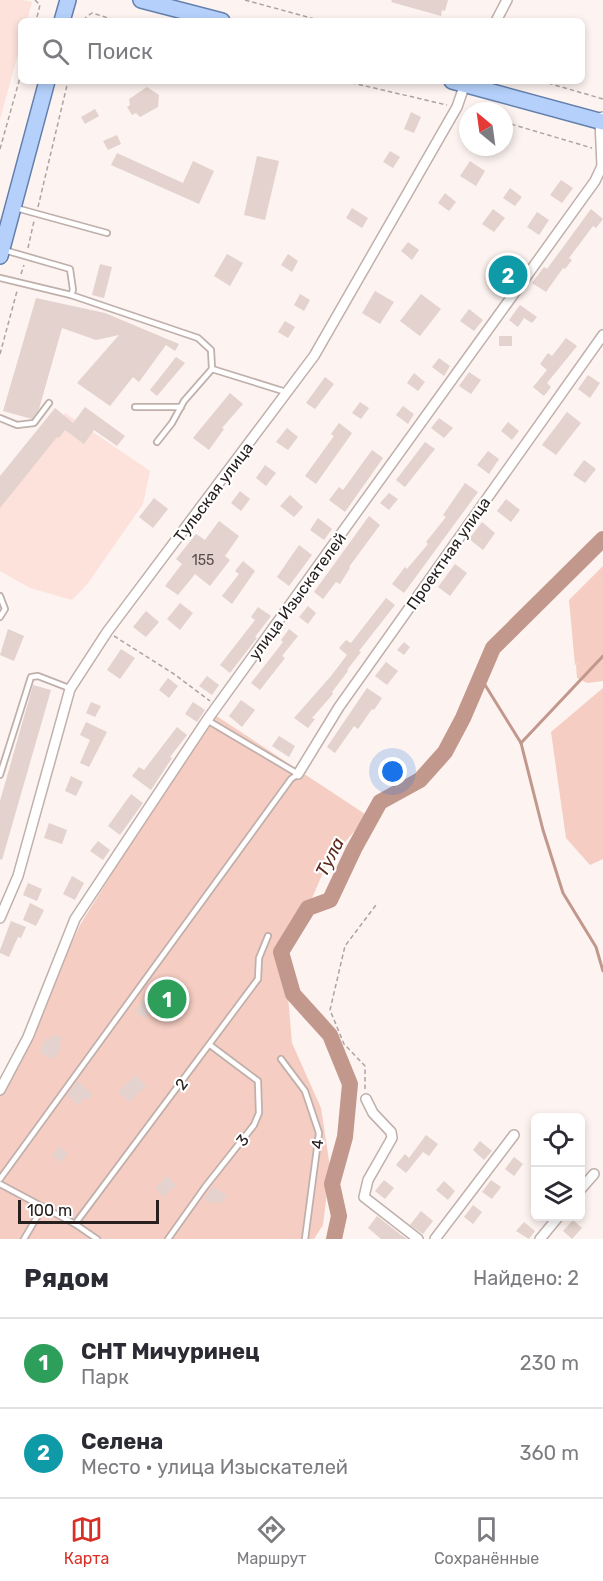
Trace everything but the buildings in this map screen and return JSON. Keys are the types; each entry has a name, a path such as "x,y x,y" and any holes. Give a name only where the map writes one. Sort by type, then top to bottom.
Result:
{"main road":[{"path":"63,18 68,0"},
{"path":"141,0 210,18"},
{"path":"1,252 45,84"},
{"path":"469,84 602,119"}],"street":[{"path":"498,18 507,0"},
{"name":"Тульская улица","path":"0,918 3,901 18,876 70,688 107,632 314,356 456,107 461,84"},
{"name":"улица Изыскателей","path":"0,1090 28,1037 75,919 210,716 595,181 602,166 602,119"},
{"name":"Проектная улица","path":"298,774 339,707 603,335"},
{"path":"366,1099 373,1113 390,1132 392,1138 368,1180 364,1197 418,1239"},
{"path":"435,1239 514,1136"},
{"path":"585,1184 594,1174"},
{"path":"540,1239 555,1221"}],"lane":[{"path":"13,207 107,232"},
{"path":"1,252 70,269 73,290 71,295"},
{"path":"0,278 71,295 198,339 211,350 212,369 181,407 157,442"},
{"path":"212,369 286,392"},
{"path":"0,418 17,424 34,423 49,403"},
{"path":"135,407 181,407"},
{"path":"0,596 5,609 0,617"},
{"path":"0,775 31,677 38,676 70,688"},
{"path":"0,1179 291,779 298,774 210,716"},
{"name":"2","path":"75,1224 258,980 259,958 268,936"},
{"name":"3","path":"168,1239 205,1186 254,1125 259,1113 258,1081 210,1045"},
{"name":"4","path":"281,1059 305,1092 319,1133 304,1239"},
{"path":"0,1184 75,1224 97,1239"},
{"path":"24,1239 43,1207"}],"path":[{"path":"35,0 40,5 37,18"},
{"path":"245,0 311,18"},
{"path":"86,18 92,14 107,18"},
{"path":"0,149 18,84"},
{"path":"357,84 456,107"},
{"path":"551,84 603,99"},
{"path":"513,125 601,151"},
{"path":"107,632 174,674 211,702 210,716"},
{"path":"366,1099 364,1066 344,1044 330,1010 345,946 376,905"}],"shaded area":[{"path":"0,0 32,2 28,18 18,18 18,54 0,119"},
{"path":"65,413 150,471 143,504 88,583 72,600 30,588 0,571 0,489"},
{"path":"603,566 603,681 587,683 577,678 576,665 580,661 575,665 569,600"},
{"path":"603,688 603,859 590,865 566,838 551,732"},
{"path":"212,713 368,816 328,861 285,961 292,1043 321,1108 330,1167 323,1225 314,1239 0,1239 0,1090 28,1037 80,925"}],"waterway":[{"name":"Тула","path":"334,1239 339,1216 332,1184 345,1137 350,1084 330,1035 293,994 281,952 308,908 330,900 380,802 420,780 445,752 463,718 493,648 603,539"},
{"path":"493,648 482,680 521,743 543,830 563,893 596,947 603,971"},
{"path":"521,743 603,656"}],"place":[{"name":"Селена","path":"508,275"},
{"name":"СНТ Мичуринец","path":"167,999"}]}
